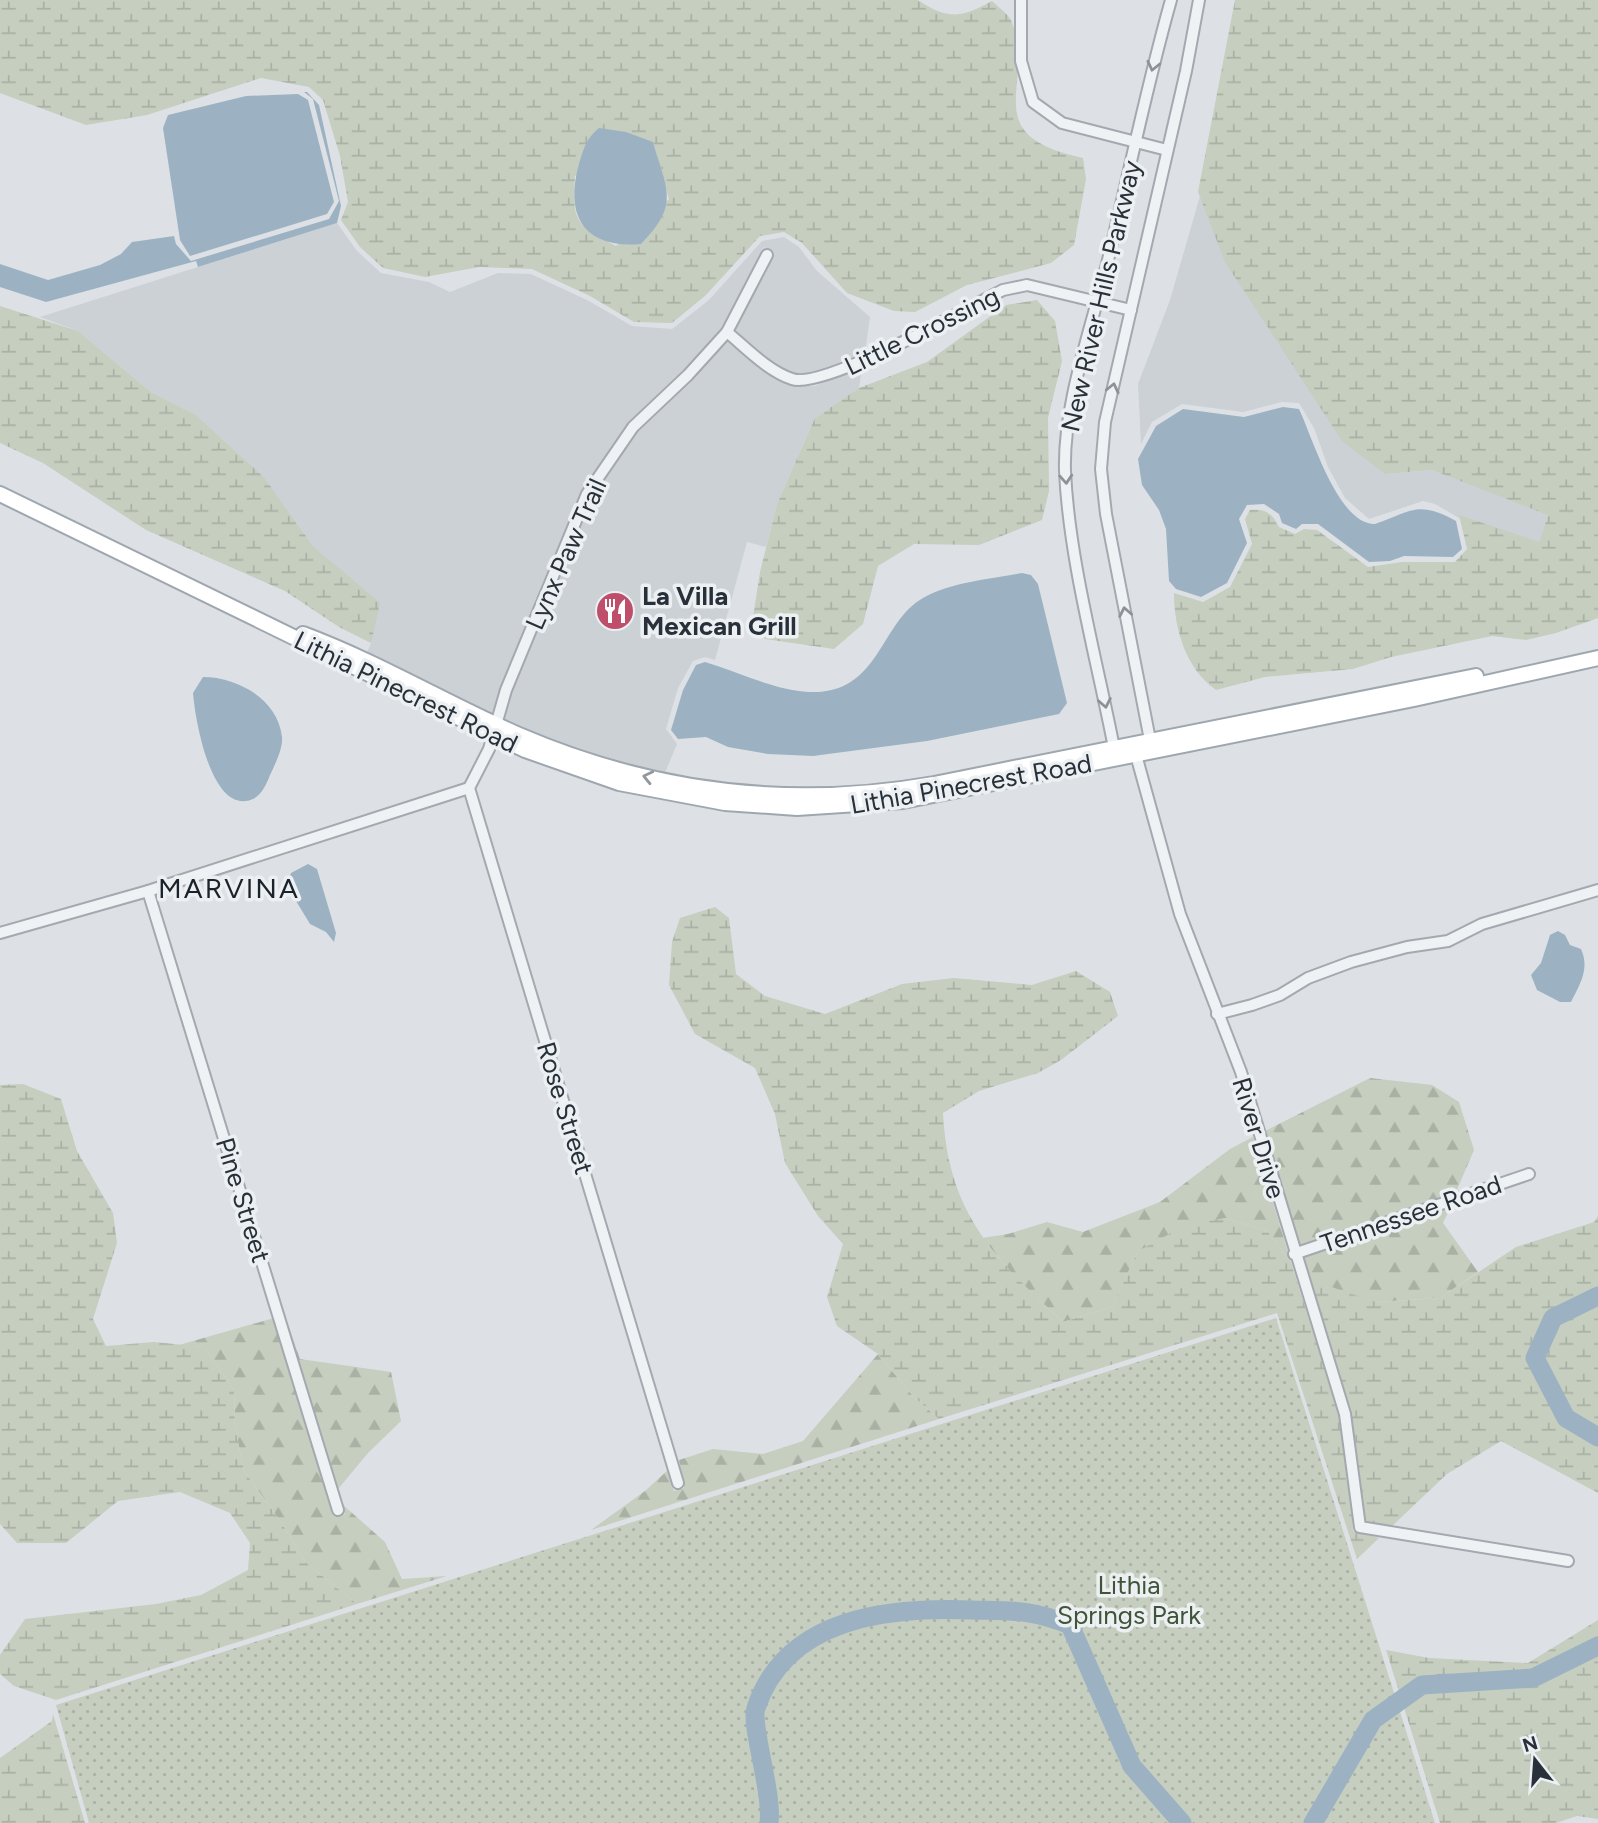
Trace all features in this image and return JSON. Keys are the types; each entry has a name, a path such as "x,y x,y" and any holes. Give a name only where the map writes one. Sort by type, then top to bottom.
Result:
{"main road":[{"name":"Lithia Pinecrest Road","path":"0,494 251,614 304,644 587,774 657,793 726,803 791,807 902,801 1115,753 1598,658"},
{"name":"Lithia Pinecrest Road","path":"1115,753 1136,755 1151,746"}],"street":[{"path":"1021,0 1021,61 1033,102 1062,123 1167,150"},
{"name":"New River Hills Parkway","path":"1115,753 1070,524 1065,469 1068,420 1138,141 1153,63 1171,0"},
{"name":"New River Hills Parkway","path":"1151,746 1106,514 1101,469 1105,422 1199,0"},
{"name":"Lynx Paw Trail","path":"495,730 506,690 587,494 633,427 688,375 727,332 766,255"},
{"name":"Little Crossing","path":"727,332 766,364 793,380 813,380 844,370 1003,290 1027,285 1131,310"},
{"path":"0,933 148,891 469,788 495,730"},
{"name":"River Drive","path":"1136,755 1180,914 1241,1072 1294,1254 1345,1413 1360,1527 1568,1561"},
{"name":"Rose Street","path":"469,788 678,1483"},
{"path":"1217,1014 1261,1002 1308,978 1351,962 1407,947 1448,941 1484,924 1598,890"},
{"name":"Pine Street","path":"148,891 338,1510"},
{"name":"Tennessee Road","path":"1294,1254 1529,1174"}],"shaded area":[{"path":"1200,196 1226,262 1385,474 1432,470 1548,514 1539,543 1459,518 1435,504 1423,501 1369,519 1345,498 1328,467 1314,428 1299,403 1282,402 1243,412 1182,404 1152,422 1141,444 1138,384 1170,300"},
{"path":"337,223 357,251 381,273 429,282 450,292 498,273 531,274 589,301 632,326 672,329 709,300 762,241 784,237 799,247 817,271 870,317 865,352 812,374 794,374 769,359 734,331 774,254 764,247 722,328 684,371 629,422 583,490 501,687 493,716 366,655 371,643 344,573 313,546 264,477 196,415 151,392 78,331 40,317"},
{"path":"727,340 763,369 794,386 815,386 862,367 859,388 815,418 777,504 766,547 747,542 715,660 705,657 693,661 678,688 666,729 677,744 664,775 557,744 503,721 511,693 592,497 638,431 691,380"}],"green space":[{"path":"0,0 918,0 946,14 972,11 992,1 1011,20 1017,44 1016,104 1019,121 1029,135 1049,148 1083,158 1086,179 1074,245 1051,263 967,285 915,312 894,311 847,293 802,243 784,232 760,236 706,295 672,323 634,322 590,296 532,269 479,267 425,277 383,268 360,247 341,220 348,202 340,156 323,100 309,87 261,78 147,115 86,125 0,93","holes":["653,142 669,199 616,246 592,232 579,220 575,204 575,176"]},
{"path":"1235,0 1598,0 1598,618 1526,640 1492,636 1391,657 1353,669 1265,677 1216,690 1190,660 1179,634 1174,593 1203,602 1230,587 1252,544 1245,519 1250,510 1268,513 1279,527 1295,534 1304,529 1317,530 1368,567 1402,562 1455,562 1467,549 1459,515 1539,542 1548,515 1432,470 1385,474 1342,441 1225,262 1198,192"},
{"path":"1037,300 1055,321 1062,361 1048,418 1049,491 1042,520 979,545 914,544 878,566 863,624 834,649 765,639 753,617 760,572 777,504 815,418 859,388 927,362 1006,305"},
{"path":"0,306 78,331 151,392 196,415 264,477 313,546 380,603 371,643 339,627 285,591 146,530 43,463 0,443"},
{"path":"715,907 729,918 736,974 765,996 825,1014 902,984 954,978 1032,985 1076,971 1110,992 1118,1016 1061,1060 1038,1073 979,1091 943,1113 954,1179 965,1207 996,1254 1063,1322 1112,1307 1138,1251 1184,1226 1225,1218 1267,1231 1291,1262 1339,1415 1349,1471 1353,1531 1379,1538 1357,1559 1277,1313 939,1419 913,1396 878,1354 837,1326 827,1297 843,1244 818,1216 785,1163 775,1114 755,1068 695,1034 669,985 672,942 680,918"},
{"path":"1370,1078 1432,1085 1459,1102 1474,1150 1456,1192 1298,1246 1263,1132"},
{"path":"23,1084 61,1099 77,1151 113,1213 117,1243 93,1319 106,1346 154,1342 204,1347 234,1390 235,1427 244,1471 281,1522 305,1562 357,1604 56,1700 14,1686 0,1674 0,1655 25,1619 156,1604 201,1595 248,1570 250,1543 230,1513 180,1492 118,1501 66,1543 17,1543 0,1524 0,1085"},
{"path":"1253,1137 1291,1262 1267,1231 1225,1218 1138,1251 1112,1307 1063,1322 1017,1279 982,1238 1008,1234 1047,1222 1083,1232 1160,1202 1230,1149"},
{"path":"1450,1208 1443,1223 1478,1272 1440,1298 1376,1302 1310,1281 1301,1258"},
{"path":"1598,1216 1598,1493 1501,1441 1447,1474 1390,1528 1364,1522 1350,1413 1308,1279 1376,1302 1440,1298 1516,1247 1594,1222"},
{"path":"285,1316 300,1359 391,1372 401,1421 368,1453 338,1489"},
{"path":"274,1318 335,1517 345,1514 343,1505 385,1542 402,1579 447,1576 357,1604 305,1562 281,1522 244,1471 235,1427 234,1390 204,1347 179,1345"},
{"name":"Lithia Springs Park","path":"1276,1318 1435,1823 89,1823 56,1705"},
{"path":"878,1354 913,1396 939,1419 591,1530 645,1491 668,1470 674,1491 684,1488 679,1460 713,1449 763,1454 803,1441"},
{"path":"1598,1620 1598,1819 1577,1816 1556,1823 1440,1823 1386,1650 1429,1658 1528,1663"},
{"path":"53,1714 85,1823 0,1823 0,1758 52,1721"}],"water":[{"path":"304,92 307,92 319,105 341,206 337,223 198,267 196,261 46,302 0,287 0,264 48,280 100,265 121,254 132,242 174,236 176,244 191,261 329,219 339,201 313,99"},
{"path":"298,94 308,100 334,202 327,214 190,256 180,240 163,128 168,115 246,96"},
{"path":"599,128 626,132 653,142 666,185 666,207 653,230 641,244 606,241 593,235 583,226 577,214 574,200 579,164 588,140"},
{"path":"1283,407 1299,409 1328,477 1349,510 1362,520 1375,524 1415,510 1433,511 1456,521 1462,549 1453,557 1404,556 1390,561 1369,562 1318,524 1302,524 1296,529 1282,523 1279,514 1264,504 1247,505 1239,519 1247,543 1227,583 1201,597 1176,589 1169,581 1166,529 1159,510 1142,485 1138,459 1156,426 1183,409 1244,417"},
{"path":"1022,573 1031,575 1038,584 1067,703 1059,714 927,741 813,756 768,754 728,747 706,737 678,739 671,730 683,690 696,665 705,662 796,691 832,690 851,682 865,670 908,609 923,598 958,585"},
{"path":"203,677 229,681 254,693 273,712 279,724 282,741 279,755 264,788 253,799 238,801 226,794 208,762 197,723 193,693"},
{"path":"308,864 317,869 336,933 334,942 326,932 310,924 288,882 291,873"},
{"path":"1558,931 1565,935 1570,945 1581,949 1584,956 1583,976 1571,1002 1560,1002 1537,990 1531,975 1541,963 1550,935"}],"waterway":[{"path":"1598,1296 1553,1318 1535,1358 1566,1418 1598,1437"},
{"path":"769,1823 768,1795 755,1716 770,1678 791,1654 816,1636 844,1624 907,1611 939,1610 1021,1612 1070,1625 1132,1766 1182,1823"},
{"path":"1313,1823 1373,1720 1422,1685 1533,1678 1598,1646"}],"place":[{"name":"La Villa Mexican Grill","path":"615,611"}],"district":[{"name":"MARVINA","path":"229,888"}]}
